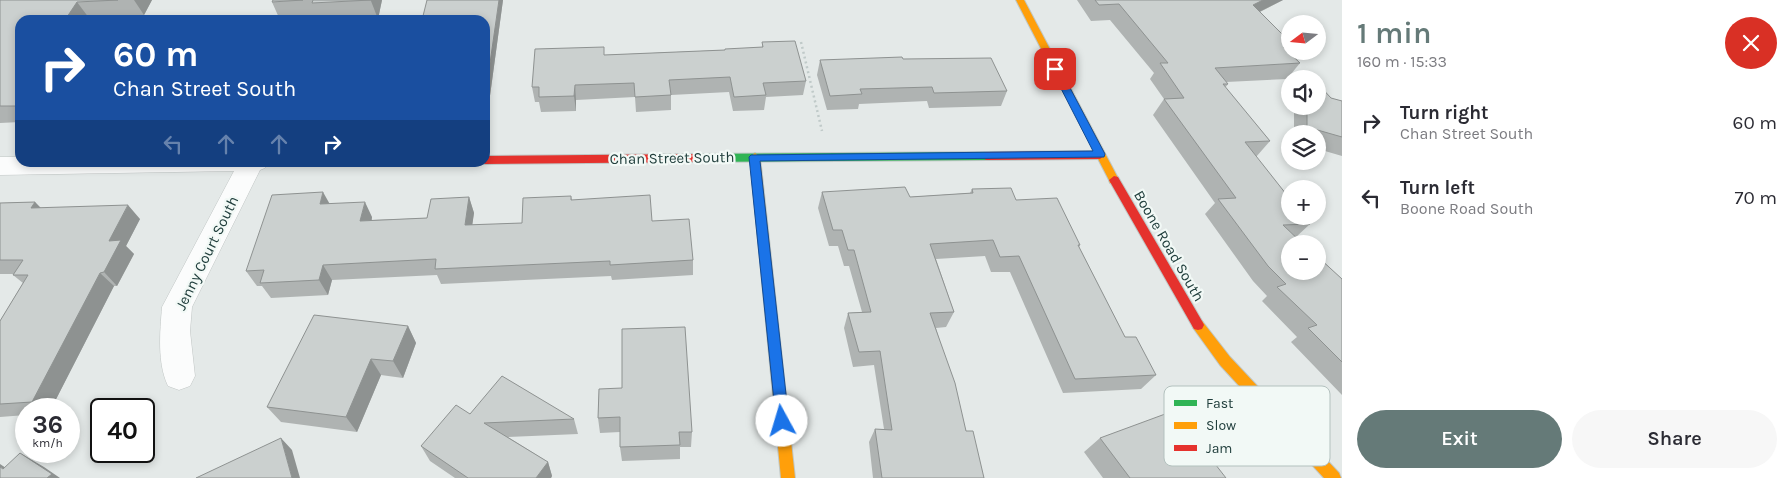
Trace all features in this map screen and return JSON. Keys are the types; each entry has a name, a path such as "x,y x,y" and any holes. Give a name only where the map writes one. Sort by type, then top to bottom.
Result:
{"street":[{"name":"Boone Road South","path":"1020,0 1100,154 1202,333 1248,386"},
{"name":"Chan Street South","path":"490,160 1100,154"},
{"path":"755,157 788,478"},
{"path":"0,166 15,166"},
{"name":"Jenny Court South","path":"179,376 175,331 177,307 248,167"},
{"name":"Boone Road South","path":"1323,466 1334,478"}],"path":[{"path":"801,42 829,156"}],"building":[{"path":"0,0 118,0 77,2 68,15 15,15 15,106 0,106"},
{"path":"273,0 303,0 272,2"},
{"path":"313,0 371,0 312,3"},
{"path":"427,0 499,0 490,63 490,15 423,15"},
{"path":"1095,0 1263,0 1253,5 1281,33 1281,60 1297,60 1300,63 1215,68 1228,84 1223,84 1270,141 1245,142 1281,188 1281,225 1294,235 1281,235 1281,279 1268,266 1218,199 1236,198 1164,99 1184,98 1160,63 1168,63 1119,4 1099,5"},
{"path":"795,41 806,81 763,83 766,95 734,97 730,77 669,80 671,95 635,97 634,83 575,85 574,96 539,97 539,87 532,87 535,49 604,47 604,55 725,50 763,47 762,42"},
{"path":"902,57 903,59 991,58 1007,91 934,93 932,87 860,89 862,94 830,96 820,60"},
{"path":"1326,93 1331,98 1342,101 1342,137 1326,132 1326,125 1307,125 1307,115 1326,115"},
{"path":"905,187 910,197 973,193 972,189 1011,188 1016,200 1057,198 1080,245 1078,245 1125,337 1136,337 1156,375 1075,379 1019,256 1000,257 993,240 930,244 954,312 930,313 955,383 966,431 973,431 984,478 882,478 875,429 892,430 880,351 859,352 848,313 871,312 854,250 848,250 842,230 833,230 822,192"},
{"path":"323,192 320,204 365,202 360,221 427,218 431,199 469,197 465,225 522,223 523,198 571,196 571,200 650,195 652,221 689,219 693,260 610,265 610,261 435,269 436,259 323,265 319,280 260,283 264,270 246,271 272,195"},
{"path":"35,202 31,208 128,205 109,241 121,240 104,272 100,273 34,398 15,398 15,403 0,404 0,321 28,275 13,275 23,260 0,260 0,203"},
{"path":"1326,264 1342,279 1342,362 1308,328 1317,325 1277,287 1286,284 1282,280 1326,280"},
{"path":"314,315 408,326 393,361 371,359 346,417 267,407"},
{"path":"685,327 692,432 679,432 680,445 620,447 620,417 598,418 599,389 622,388 622,329"},
{"path":"502,376 574,419 484,423 548,462 536,478 468,478 421,446 456,405 470,414"},
{"path":"1164,414 1164,466 1217,466 1226,478 1130,478 1100,438"},
{"path":"281,438 292,478 196,478"},
{"path":"15,458 15,463 35,463 52,474 47,478 0,478 0,467 3,469"}],"traffic: fast":[{"path":"695,158 986,156"}],"traffic: slow":[{"path":"1020,0 1114,180"},
{"path":"755,157 788,478"},
{"path":"1198,325 1225,361 1248,386"},
{"path":"1323,466 1334,478"}],"traffic: jam":[{"path":"986,156 1100,155"},
{"path":"490,160 695,158"},
{"path":"1114,180 1198,325"}],"route":[{"path":"782,421 755,157 1100,154 1055,69"}]}
